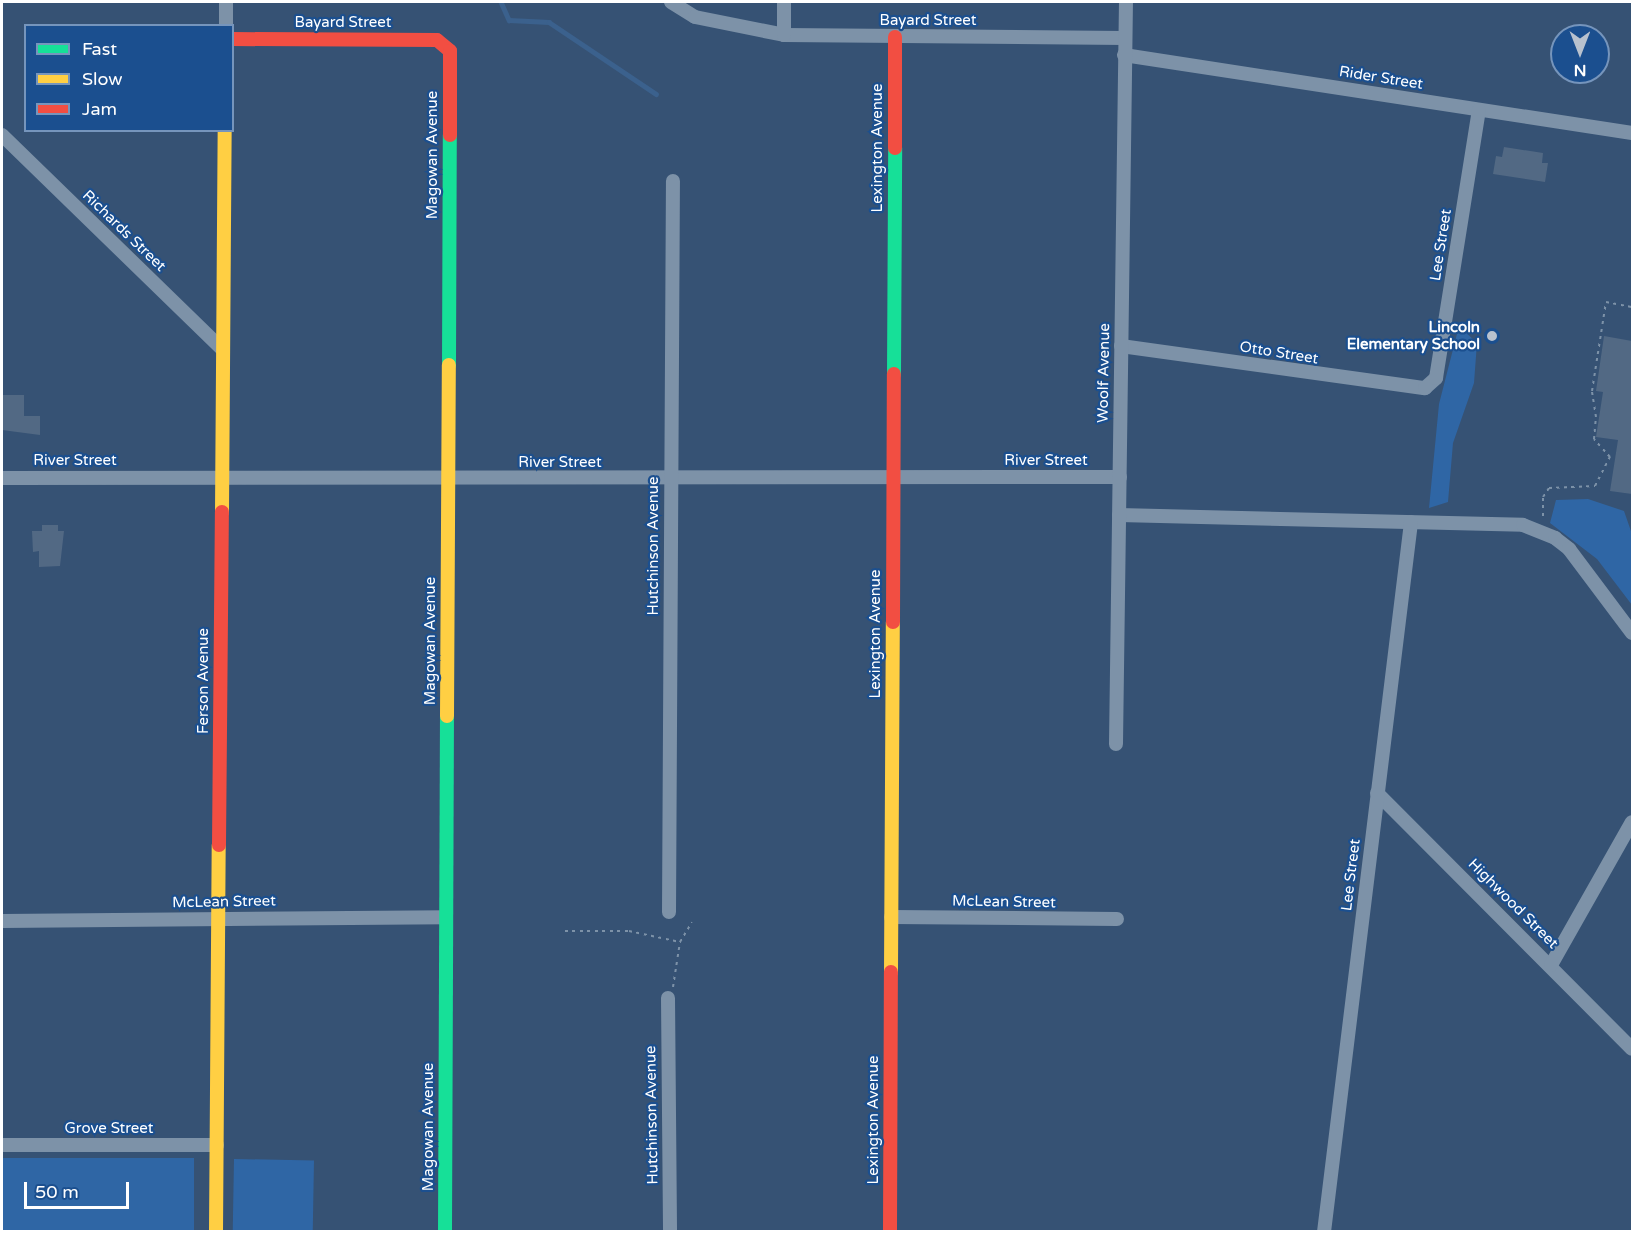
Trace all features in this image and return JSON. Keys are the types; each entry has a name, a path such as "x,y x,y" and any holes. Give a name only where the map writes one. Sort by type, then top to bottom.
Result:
{"street":[{"path":"226,2 226,24"},
{"name":"Bayard Street","path":"671,2 695,16 784,35 896,38 1125,38"},
{"path":"784,2 784,35"},
{"name":"Woolf Avenue","path":"1116,744 1126,2"},
{"name":"Lexington Avenue","path":"890,1232 896,38"},
{"name":"Bayard Street","path":"234,39 437,40 450,51"},
{"name":"Magowan Avenue","path":"445,1232 450,51"},
{"name":"Rider Street","path":"1124,55 1632,133"},
{"name":"Lee Street","path":"1432,384 1436,378 1479,110"},
{"name":"Ferson Avenue","path":"216,1232 225,132"},
{"name":"Richards Street","path":"2,135 223,350"},
{"name":"Hutchinson Avenue","path":"669,912 673,181"},
{"name":"Otto Street","path":"1121,345 1417,390 1432,384"},
{"name":"River Street","path":"2,478 1120,477"},
{"path":"1119,514 1523,525 1540,530 1569,549 1632,633"},
{"name":"Lee Street","path":"1324,1232 1410,522"},
{"name":"Highwood Street","path":"1377,793 1628,1045"},
{"path":"1551,966 1632,822"},
{"name":"McLean Street","path":"2,921 446,917"},
{"name":"McLean Street","path":"891,917 1117,920"},
{"name":"Hutchinson Avenue","path":"668,998 670,1232"},
{"name":"Grove Street","path":"2,1145 217,1145"}],"path":[{"path":"1544,516 1543,497 1549,488 1595,486 1610,457 1593,439 1596,417 1592,391 1606,303 1632,307"},
{"path":"674,984 680,942 692,922"},
{"path":"565,931 629,931 680,942"}],"shaded area":[{"path":"1459,326 1477,343 1474,383 1453,443 1448,502 1429,508 1439,404"},
{"path":"1588,499 1624,511 1632,534 1632,605 1597,559 1550,523 1556,500"},
{"path":"2,1158 194,1158 194,1231 2,1231"},
{"path":"234,1159 314,1160 313,1232 233,1231"}],"building":[{"path":"1504,147 1543,153 1542,163 1548,163 1545,182 1493,174 1496,156 1502,157"},
{"path":"1604,336 1632,341 1632,494 1610,491 1618,440 1596,437 1603,392 1596,391"},
{"path":"2,395 24,395 24,416 40,416 40,435 2,430"},
{"path":"42,525 58,525 58,531 64,531 60,566 39,567 39,551 33,552 32,531 42,531"}],"waterway":[{"path":"501,2 509,20 549,22 656,94"}],"traffic: fast":[{"path":"449,365 450,135"},
{"path":"894,374 895,148"},
{"path":"445,1232 447,716"}],"traffic: slow":[{"path":"222,512 225,132"},
{"path":"447,716 449,365"},
{"path":"891,972 893,622"},
{"path":"216,1232 219,845"}],"traffic: jam":[{"path":"895,37 895,148"},
{"path":"234,39 437,40 450,51 450,135"},
{"path":"893,622 894,374"},
{"path":"219,845 222,512"},
{"path":"890,1232 891,972"}],"place":[{"name":"Lincoln Elementary School","path":"1492,336"}]}
